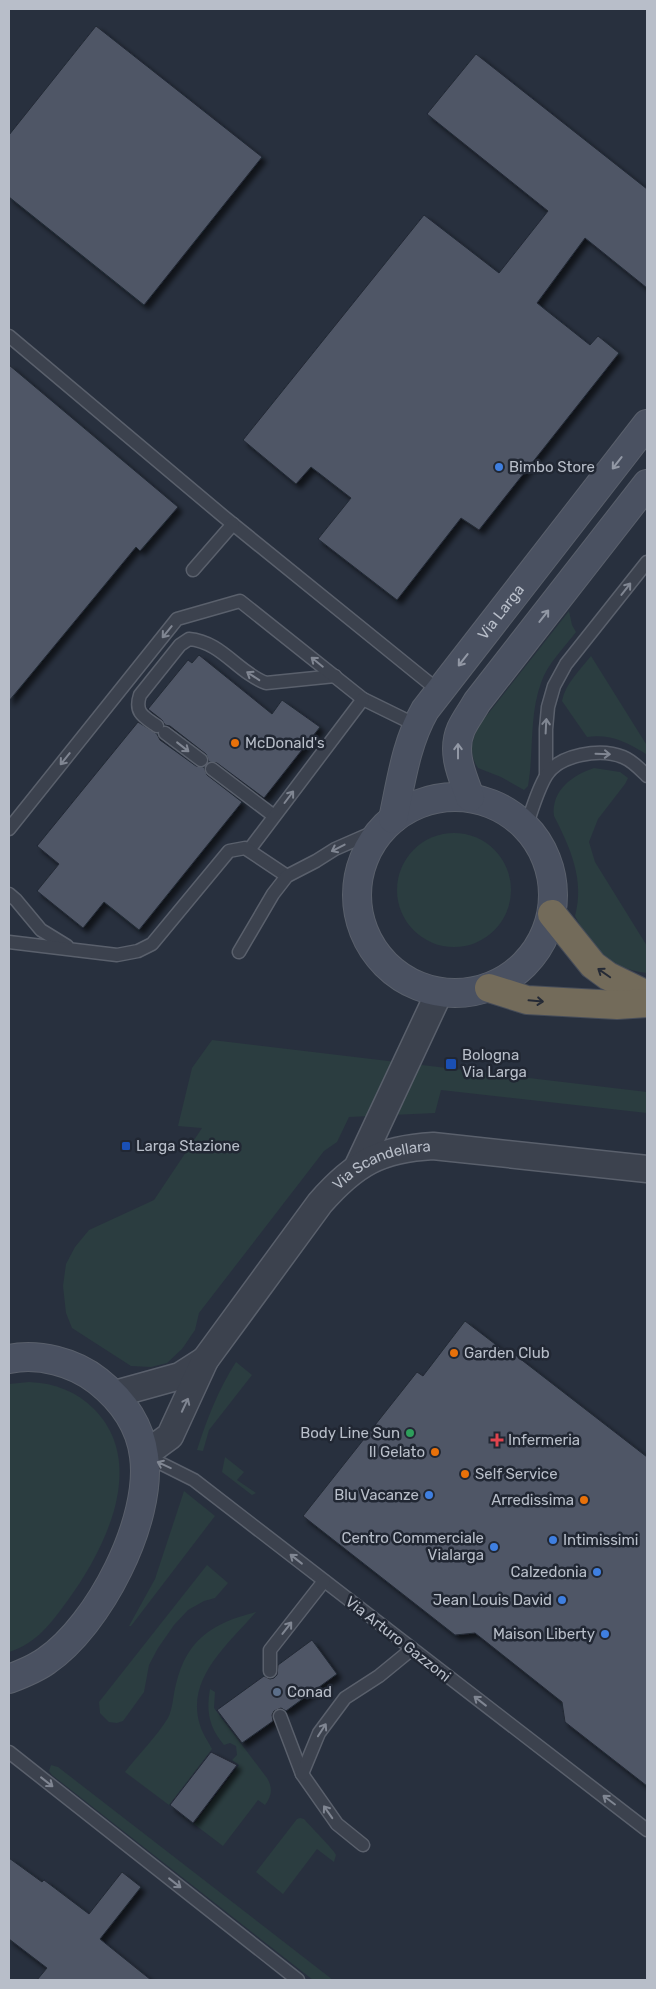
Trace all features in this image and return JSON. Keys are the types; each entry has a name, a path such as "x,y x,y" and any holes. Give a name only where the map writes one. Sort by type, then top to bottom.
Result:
{"highway":[{"path":"552,914 593,965 608,976 647,995"},
{"path":"489,988 527,1000 617,1005 647,1003"}],"main road":[{"name":"Via Larga","path":"388,823 416,725 439,690 647,424"},
{"path":"470,798 458,765 457,746 461,729 477,702 647,484"},
{"path":"449,797 470,798 490,803 509,813 526,826 540,845 550,867 554,890 552,914 544,938 530,959 512,976 489,988 464,994 439,993 418,986 398,976 381,961 366,939 358,914 356,888 360,866 370,846 388,823 410,807 429,800 449,797"},
{"path":"9,1359 26,1357 62,1362 90,1375 115,1394 135,1425 144,1456 146,1474 141,1510 120,1567 105,1592 73,1637 48,1660 27,1673 9,1679"}],"street":[{"path":"358,1166 439,993"},
{"name":"Via Scandellara","path":"144,1456 170,1436 205,1360 320,1202 358,1166 390,1152 412,1147 433,1146 647,1169"},
{"name":"Via Scandellara","path":"115,1394 180,1376 205,1360"}],"lane":[{"path":"9,336 233,524 439,690"},
{"path":"193,570 233,524"},
{"path":"526,826 546,775 546,729 548,707 554,686 566,664 647,562"},
{"path":"9,829 177,619 240,601 363,699 416,725"},
{"path":"200,760 143,716 137,704 140,695 180,645 189,639 201,640 219,650 255,679 266,683 335,676"},
{"path":"249,850 363,699"},
{"path":"546,775 564,759 596,753 624,757 638,766 647,776"},
{"path":"212,768 274,816"},
{"path":"239,952 273,894 287,876 316,861 334,848 388,823"},
{"path":"9,942 117,955 138,951 152,944 229,851 245,848 287,876"},
{"path":"9,894 42,930 71,949"},
{"name":"Via Arturo Gazzoni","path":"144,1456 194,1480 647,1830"},
{"path":"270,1671 270,1650 324,1581"},
{"path":"302,1774 319,1733 345,1698 379,1676 412,1649"},
{"path":"280,1716 302,1774 337,1824 364,1845"},
{"path":"9,1752 298,1980"}],"shaded area":[{"path":"569,611 572,625 576,632 552,663 541,683 533,721 528,786 524,790 501,777 478,768 472,752 473,740 480,724"},
{"path":"591,656 646,744 646,754 618,740 596,736 587,737 562,701 566,689"},
{"path":"594,768 620,772 628,778 598,819 589,842 595,862 647,946 647,973 622,967 603,955 588,938 575,916 578,903 577,877 570,852 554,816 554,807 560,791 571,779"},
{"path":"454,833 476,837 495,849 507,868 511,890 507,912 495,931 476,943 454,947 432,943 413,931 401,912 397,890 401,868 413,849 432,837"},
{"path":"212,1040 647,1092 647,1113 441,1090 435,1113 349,1117 337,1142 324,1151 199,1313 195,1330 182,1349 167,1363 151,1367 131,1366 72,1328 66,1313 63,1286 66,1264 75,1247 89,1230 154,1200 202,1128 178,1126 192,1068"},
{"path":"236,1362 252,1375 209,1430 203,1451 197,1450 213,1405"},
{"path":"29,1382 47,1384 64,1389 80,1397 94,1409 110,1431 118,1455 119,1480 115,1506 107,1532 82,1579 43,1631 27,1644 9,1652 9,1384"},
{"path":"225,1457 244,1472 237,1480 256,1493 252,1495 222,1472"},
{"path":"184,1491 215,1516 131,1626 129,1626 155,1579"},
{"path":"207,1565 228,1583 215,1598 204,1601 188,1610 174,1625 149,1665 144,1692 123,1721 117,1723 109,1722 100,1713 99,1702"},
{"path":"256,1612 222,1649 204,1677 199,1692 197,1708 201,1728 212,1749 169,1805 125,1772 168,1718 181,1668 195,1644 215,1628 241,1616"},
{"path":"210,1689 215,1692 214,1708 267,1778 271,1789 265,1805 258,1800 223,1846 194,1824 239,1765 232,1760 237,1755 236,1746 230,1743 224,1745 212,1725 208,1705"},
{"path":"51,1765 58,1767 333,1980 313,1980 52,1775 49,1771"},
{"path":"297,1819 304,1819 336,1855 334,1862 317,1849 283,1894 256,1872"}],"building":[{"path":"96,26 262,157 144,305 9,197 9,135"},
{"path":"476,54 647,189 647,288 585,238 537,303 590,345 598,336 619,353 479,530 461,518 397,600 318,539 351,498 311,467 296,484 243,440 424,215 499,273 548,211 427,114"},
{"path":"9,365 178,507 140,551 136,547 9,701"},
{"path":"199,655 272,714 282,700 320,727 264,798 217,763 209,762 206,754 170,726 165,725 162,720 148,709 188,660 192,663"},
{"path":"138,722 157,734 160,740 196,766 204,767 207,775 242,802 139,930 104,902 83,928 37,891 59,864 37,846"},
{"name":"Centro Commerciale Vialarga","path":"465,1321 512,1357 514,1354 647,1457 647,1786 565,1722 562,1702 475,1633 455,1635 303,1516 417,1372 423,1376"},
{"name":"Conad","path":"312,1640 337,1674 286,1711 281,1708 274,1711 272,1715 273,1721 242,1743 217,1710 264,1676 270,1679 274,1678 277,1675 278,1665"},
{"path":"211,1752 237,1765 193,1823 170,1805"},
{"path":"9,1858 42,1882 44,1880 89,1914 122,1872 141,1887 100,1939 151,1980 37,1980 47,1968 9,1939"}],"place":[{"name":"Bimbo Store","path":"499,467"},
{"name":"McDonald's","path":"235,743"},
{"name":"Bologna Via Larga","path":"451,1064"},
{"name":"Larga Stazione","path":"126,1146"},
{"name":"Garden Club","path":"454,1353"},
{"name":"Body Line Sun","path":"410,1433"},
{"name":"Infermeria","path":"497,1440"},
{"name":"Il Gelato","path":"435,1452"},
{"name":"Self Service","path":"465,1474"},
{"name":"Blu Vacanze","path":"429,1495"},
{"name":"Arredissima","path":"584,1500"},
{"name":"Intimissimi","path":"553,1540"},
{"name":"Centro Commerciale Vialarga","path":"494,1547"},
{"name":"Calzedonia","path":"597,1572"},
{"name":"Jean Louis David","path":"562,1600"},
{"name":"Maison Liberty","path":"605,1634"},
{"name":"Conad","path":"277,1692"}]}
